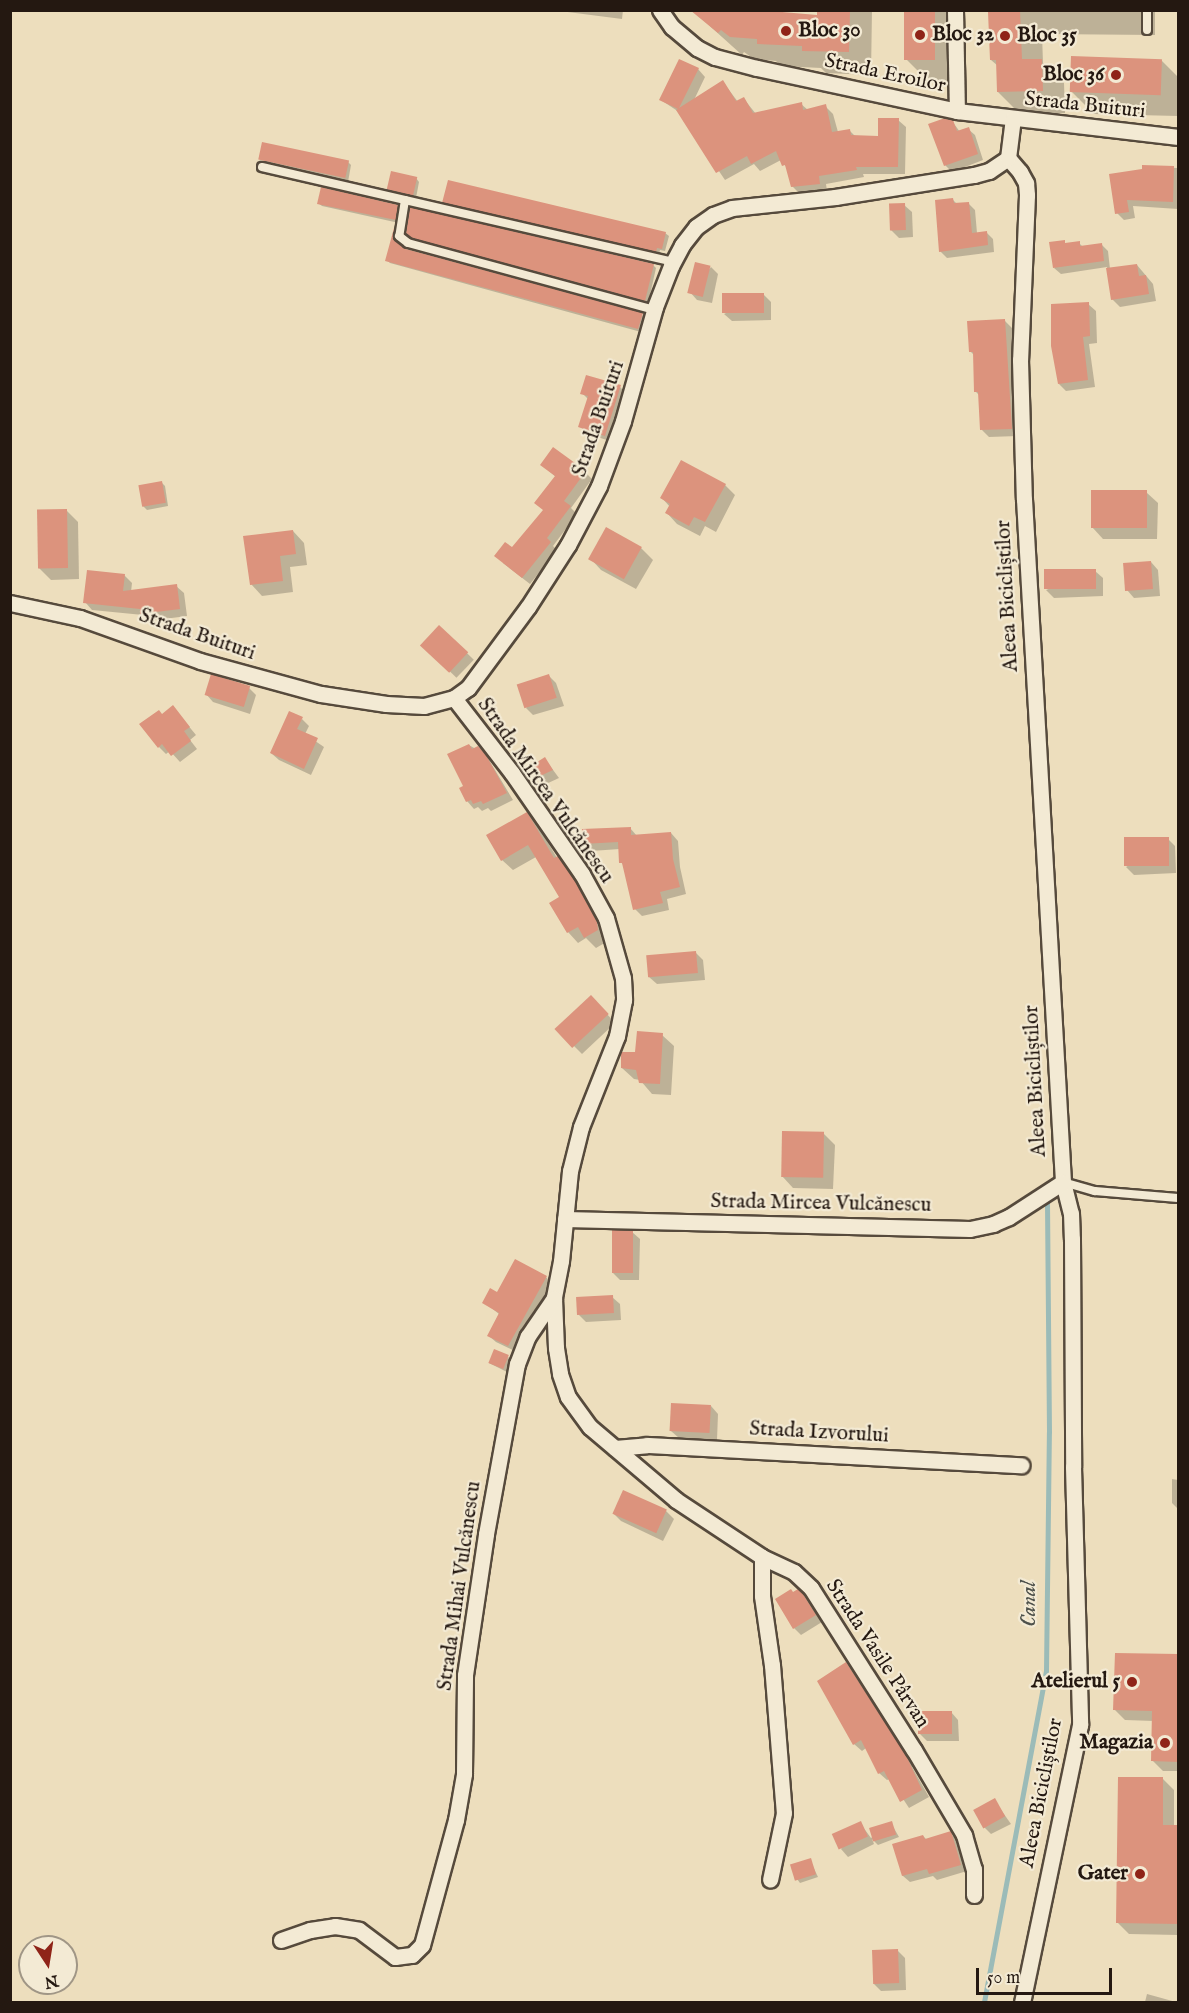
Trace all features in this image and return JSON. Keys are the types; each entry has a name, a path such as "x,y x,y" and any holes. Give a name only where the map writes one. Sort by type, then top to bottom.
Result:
{"street":[{"name":"Strada Eroilor","path":"660,10 687,40 715,57 957,111 1013,118"},
{"path":"955,10 957,111"},
{"name":"Strada Buituri","path":"10,603 80,618 200,661 321,694 386,704 424,706 454,698 468,688 528,607 568,545 599,486 623,421 654,310 673,262 696,227 722,211 974,176 989,171 1008,158 1013,118 1179,137"},
{"name":"Aleea Bicicliștilor","path":"1008,158 1026,183 1027,195 1020,360 1024,498 1063,1182 1071,1213 1073,1467 1080,1725 1022,2002"},
{"name":"Strada Mircea Vulcănescu","path":"454,698 512,773 582,874 606,918 619,958 623,989 622,1017 574,1150 554,1298 556,1348 560,1374 568,1397 578,1413 615,1448"},
{"name":"Strada Mircea Vulcănescu","path":"565,1219 970,1229 993,1224 1009,1217 1063,1182"},
{"name":"Strada Mihai Vulcănescu","path":"281,1940 310,1930 334,1926 359,1930 395,1957 412,1955 423,1945 456,1820 464,1774 465,1675 486,1534 517,1364 528,1336 554,1298"},
{"name":"Strada Izvorului","path":"615,1448 647,1445 1021,1465"},
{"name":"Strada Vasile Pârvan","path":"615,1448 676,1500 762,1557 794,1572 811,1588 914,1750 964,1834 974,1869 974,1895"},
{"path":"762,1557 763,1607 772,1665 784,1812 770,1880"}],"lane":[{"path":"1147,10 1147,30"},
{"path":"262,167 673,262"},
{"path":"405,200 399,236 408,243 654,310"},
{"path":"1063,1182 1095,1191 1179,1198"}],"building":[{"name":"Bloc 30","path":"690,10 758,10 817,15 817,10 850,10 849,52 802,51 802,46 757,44 757,39 730,37 721,30 718,33"},
{"name":"Bloc 32","path":"904,10 935,10 935,60 904,60"},
{"name":"Bloc 35","path":"1020,10 1022,59 1042,59 1043,91 997,92 996,60 990,60 988,12"},
{"name":"Bloc 36","path":"1071,56 1162,59 1161,95 1070,92"},
{"path":"679,59 699,68 679,108 723,80 736,101 744,97 753,113 802,102 803,110 826,104 832,132 850,129 851,135 878,136 878,118 899,118 898,167 856,167 857,170 819,176 820,184 791,187 785,165 782,166 776,151 751,164 747,156 716,173 676,110 678,109 659,100"},
{"path":"945,118 953,120 957,131 969,127 978,154 944,166 928,124"},
{"path":"262,142 349,161 345,178 258,160"},
{"path":"1142,165 1174,166 1173,202 1127,200 1129,212 1115,214 1109,174 1142,169"},
{"path":"391,171 417,177 413,196 387,190"},
{"path":"448,180 666,232 662,249 657,248 656,252 442,203"},
{"path":"321,187 398,205 396,220 317,204"},
{"path":"953,198 954,203 969,202 972,233 987,231 988,245 939,252 935,200"},
{"path":"905,203 906,230 890,231 889,204"},
{"path":"410,207 654,264 645,301 411,238 406,233"},
{"path":"394,228 394,239 406,249 643,313 638,329 385,261"},
{"path":"1065,240 1065,243 1080,241 1080,246 1102,243 1104,261 1053,268 1049,242"},
{"path":"695,262 711,266 703,297 687,293"},
{"path":"1137,264 1139,276 1146,275 1149,294 1111,300 1106,268"},
{"path":"722,293 764,293 764,313 722,313"},
{"path":"1089,302 1090,336 1083,337 1088,380 1058,384 1051,346 1051,304"},
{"path":"1005,319 1012,429 980,430 978,392 974,392 973,352 969,352 967,321"},
{"path":"586,375 621,385 605,436 578,427 588,396 580,394"},
{"path":"553,447 586,471 564,501 571,506 547,538 551,542 522,578 494,556 505,542 512,547 543,510 534,503 555,476 540,465"},
{"path":"681,460 726,484 705,522 694,517 689,526 665,513 670,504 660,498"},
{"path":"162,481 166,503 142,507 138,485"},
{"path":"1091,490 1147,490 1147,528 1091,528"},
{"path":"67,509 68,568 38,569 37,510"},
{"path":"606,527 642,547 624,579 588,559"},
{"path":"293,530 296,554 280,556 283,581 250,585 243,536"},
{"path":"1151,561 1153,589 1125,591 1123,563"},
{"path":"1044,569 1096,569 1096,589 1044,589"},
{"path":"87,570 125,574 123,591 177,584 180,609 140,614 140,609 83,603"},
{"path":"439,625 468,652 449,673 420,645"},
{"path":"211,674 250,686 244,707 205,695"},
{"path":"549,674 557,698 524,708 517,685"},
{"path":"173,705 190,727 184,731 191,741 171,756 162,744 158,748 139,724 159,710 162,714"},
{"path":"289,711 303,717 297,729 318,738 304,769 270,753"},
{"path":"469,744 472,749 478,746 486,755 507,793 483,804 481,801 473,804 471,800 466,802 459,788 463,786 447,754"},
{"path":"545,757 553,770 538,777 531,766"},
{"path":"527,812 554,858 558,856 574,879 597,922 598,930 584,938 578,927 567,933 549,903 559,897 528,845 501,861 486,835"},
{"path":"631,827 631,835 671,832 673,859 680,887 660,892 663,903 633,910 622,863 619,863 618,842 582,844 582,829"},
{"path":"1124,837 1169,837 1169,866 1124,866"},
{"path":"696,951 698,973 648,977 646,955"},
{"path":"591,995 609,1014 572,1048 554,1029"},
{"path":"637,1031 663,1033 660,1084 639,1083 636,1070 621,1068 621,1052 635,1052"},
{"path":"782,1131 824,1132 823,1178 781,1177"},
{"path":"612,1230 633,1230 633,1273 612,1273"},
{"path":"515,1259 547,1276 508,1346 487,1336 499,1313 482,1303 490,1288 497,1292"},
{"path":"613,1295 614,1313 577,1315 576,1297"},
{"path":"494,1349 509,1355 503,1369 488,1363"},
{"path":"671,1403 711,1405 709,1433 670,1431"},
{"path":"623,1490 667,1510 656,1533 612,1514"},
{"path":"791,1589 793,1592 798,1589 803,1594 816,1615 793,1629 775,1599"},
{"path":"1115,1653 1179,1654 1179,1762 1151,1761 1152,1711 1113,1710"},
{"path":"846,1662 906,1755 922,1790 900,1802 884,1771 878,1774 861,1740 853,1745 817,1681"},
{"path":"918,1711 952,1711 952,1734 918,1734"},
{"name":"Gater","path":"1118,1777 1163,1777 1163,1825 1179,1825 1179,1924 1116,1923"},
{"path":"995,1798 1005,1816 983,1828 973,1810"},
{"path":"861,1821 868,1837 839,1850 832,1834"},
{"path":"892,1821 896,1834 873,1841 869,1828"},
{"path":"951,1831 961,1865 929,1874 927,1869 902,1876 892,1844 923,1835 925,1839"},
{"path":"811,1858 816,1874 795,1881 790,1864"},
{"path":"898,1949 899,1983 873,1984 872,1950"}],"waterway":[{"name":"Canal","path":"984,2002 1046,1671 1049,1432 1047,1201"}],"place":[{"name":"Bloc 30","path":"786,31"},
{"name":"Bloc 32","path":"920,35"},
{"name":"Bloc 35","path":"1005,36"},
{"name":"Bloc 36","path":"1116,75"},
{"name":"Atelierul 5","path":"1132,1682"},
{"name":"Magazia","path":"1165,1743"},
{"name":"Gater","path":"1140,1874"}]}
